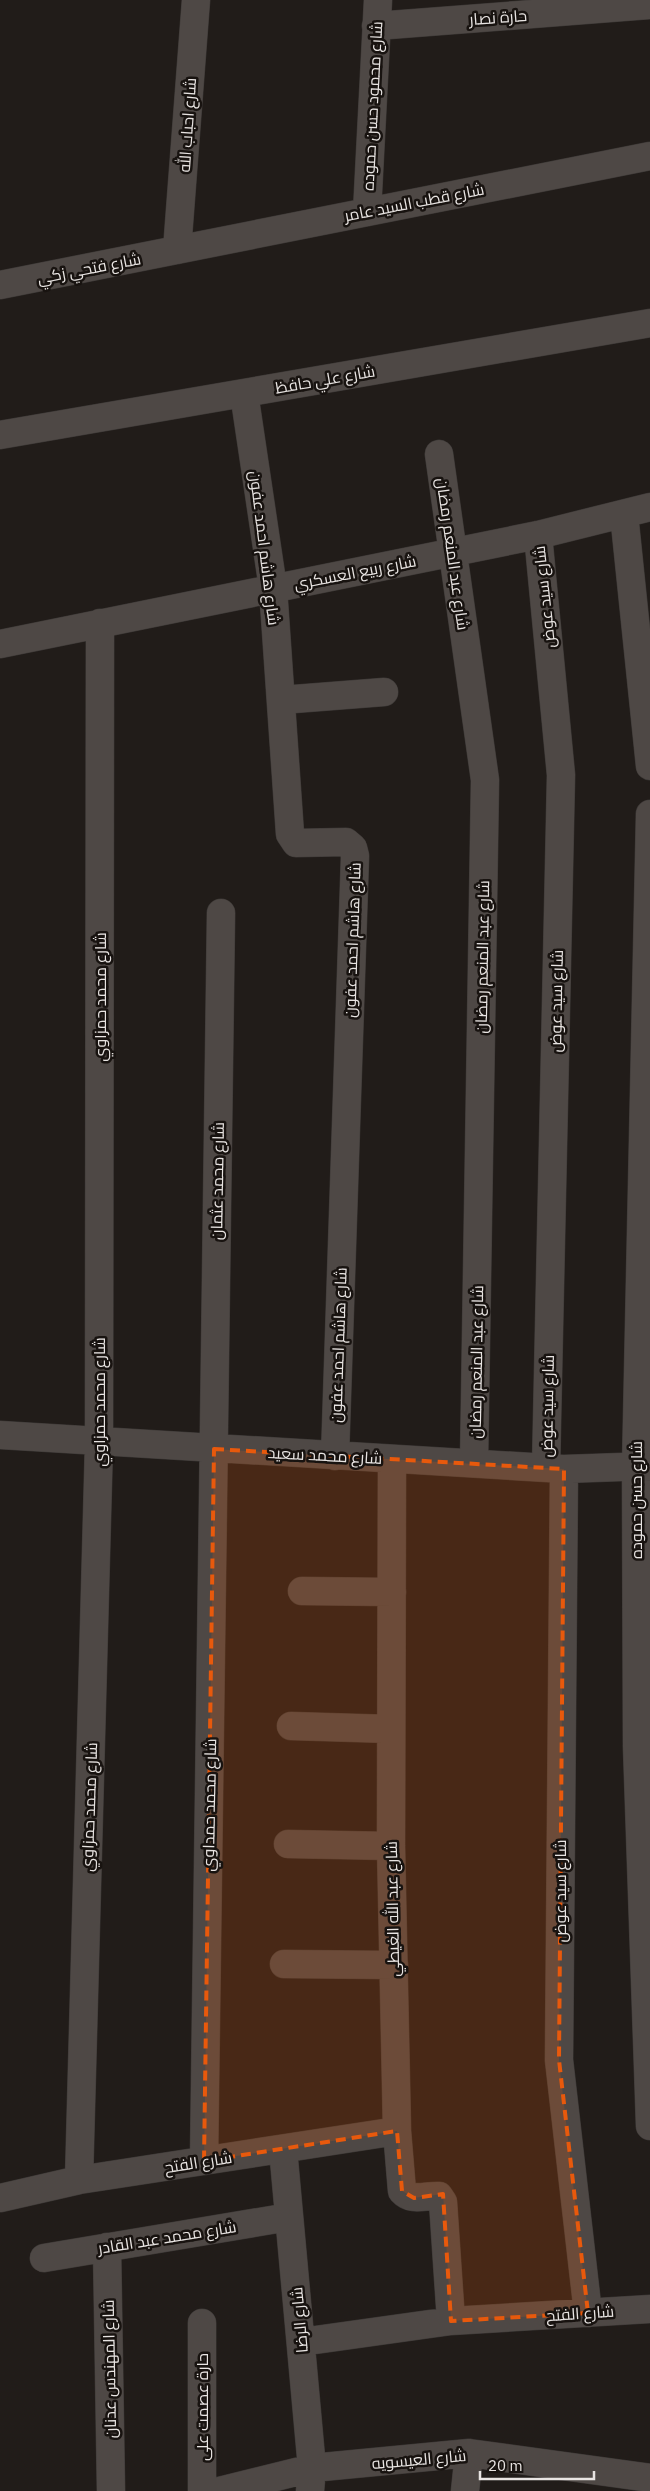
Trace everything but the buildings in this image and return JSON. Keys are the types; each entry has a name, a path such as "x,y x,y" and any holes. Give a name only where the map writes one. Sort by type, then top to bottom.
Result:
{"street":[{"name":"شارع احباب الله","path":"177,250 196,0"},
{"name":"حارة نصار","path":"377,13 650,5"},
{"name":"شارع محمود حسن حموده","path":"367,212 377,13"},
{"name":"شارع قطب السيد عامر","path":"177,250 650,156"},
{"name":"شارع فتحي زكي","path":"0,285 177,250"},
{"name":"شارع علي حافظ","path":"0,435 650,323"},
{"name":"شارع هاشم احمد عفون","path":"244,393 273,588 292,840 302,844 346,842 353,848 355,856 335,1456"},
{"name":"شارع عبد المنعم رمضان","path":"439,454 484,780 474,1463"},
{"name":"شارع ربيع العسكري","path":"0,644 538,535 650,507"},
{"path":"624,514 650,766"},
{"name":"شارع سيد عوض","path":"538,535 561,774 555,1468 559,2060 588,2313"},
{"name":"شارع محمد حمزاوي","path":"79,2180 99,1443 100,623"},
{"path":"281,700 384,692"},
{"name":"شارع حسن حموده","path":"650,814 638,1746 650,2126"},
{"name":"شارع محمد عثمان","path":"214,1449 221,913"},
{"name":"شارع محمد سعيد","path":"0,1435 99,1443 555,1468 643,1466"},
{"name":"شارع محمد حمداوي","path":"204,2161 214,1449"},
{"name":"شارع عبد الله الغيطي","path":"392,1459 391,1846 398,2131 402,2191 407,2196 414,2198 439,2196 443,2202 451,2321"},
{"path":"302,1591 392,1592"},
{"path":"292,1726 391,1729"},
{"path":"288,1844 391,1846"},
{"path":"284,1964 394,1965"},
{"name":"شارع الفتح","path":"0,2198 79,2180 398,2131"},
{"name":"شارع الرضا","path":"283,2149 301,2342 311,2480"},
{"name":"شارع محمد عبد القادر","path":"44,2258 290,2217"},
{"name":"شارع المهندس عدنان","path":"107,2247 111,2491"},
{"name":"شارع الفتح","path":"301,2342 451,2321 650,2309"},
{"name":"حارة عصمت على","path":"202,2323 202,2491"},
{"path":"465,2491 469,2453"},
{"name":"شارع العيسويه","path":"219,2491 311,2480 469,2453 611,2481 650,2478"}],"highlighted area":[{"path":"214,1449 564,1469 559,2060 588,2313 451,2321 443,2194 414,2198 402,2191 397,2131 204,2161"}]}
